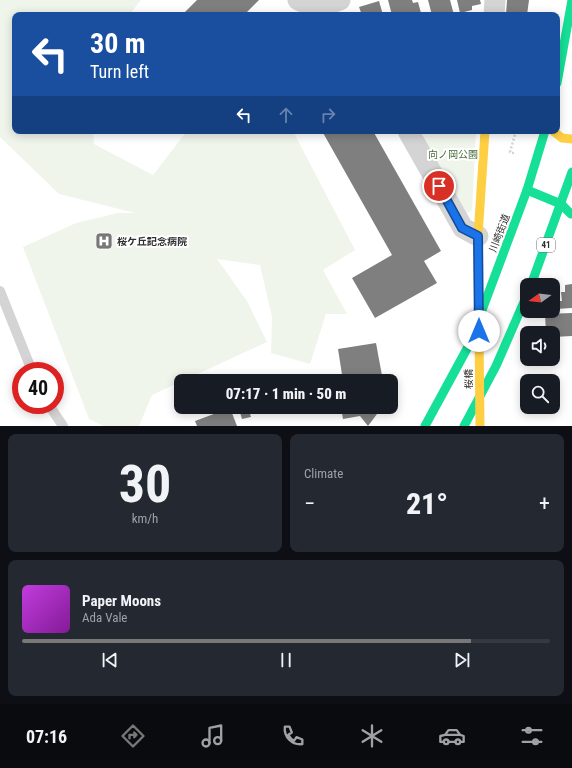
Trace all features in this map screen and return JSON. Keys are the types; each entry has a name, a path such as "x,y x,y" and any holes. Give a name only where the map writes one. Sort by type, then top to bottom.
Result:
{"main road":[{"path":"560,66 572,0"},
{"name":"桜橋","path":"480,426 478,236 485,134"},
{"name":"川崎街道","path":"425,426 469,345 527,190 544,134"},
{"path":"557,134 562,138 572,139"},
{"name":"41","path":"534,278 572,172"},
{"path":"527,190 561,204 572,215"},
{"path":"464,426 496,366 520,311"}],"street":[{"path":"313,8 340,0"},
{"path":"494,12 495,0"},
{"path":"410,134 462,228 478,236"}],"lane":[{"path":"0,291 28,362"},
{"path":"55,414 63,426"}],"path":[{"path":"515,134 510,152 516,154"}],"green space":[{"path":"0,0 141,0 131,12 12,12 12,134 93,134 94,144 153,175 185,134 295,134 355,250 323,270 347,314 326,314 310,364 271,353 272,317 260,265 217,259 247,301 267,342 198,374 174,374 174,385 152,395 139,426 104,426 89,419 23,247 76,223 118,213 135,213 59,194 0,137"},
{"name":"向ノ岡公園","path":"417,134 476,134 472,210 467,213 460,210"}],"building":[{"path":"197,0 259,0 247,12 185,12"},
{"path":"388,0 412,0 413,3 418,2 421,12 391,12"},
{"path":"428,0 450,0 453,12 431,12"},
{"path":"457,0 480,0 481,4 472,6 472,10 460,12"},
{"path":"507,0 529,0 527,12 506,12"},
{"path":"379,1 382,12 361,12 359,7"},
{"path":"324,134 375,134 441,251 424,261 437,283 375,318 352,278 392,255"},
{"path":"572,284 572,308 560,309 560,301 562,301 561,292 565,292 565,285"},
{"path":"560,313 572,313 572,336 560,337 560,326 546,326 545,318 560,318"},
{"path":"376,343 382,374 342,374 338,349"},
{"path":"214,414 232,414 237,426 197,426 195,421"},
{"path":"240,414 250,414 251,417 242,419"},
{"path":"342,414 377,414 368,426 360,416 343,419"}],"traffic: fast":[{"path":"560,66 572,0"},
{"path":"425,426 469,345 527,190 544,134"},
{"path":"534,278 572,172"},
{"path":"527,190 561,204 571,214"},
{"path":"464,426 496,366 520,311"}],"traffic: slow":[{"path":"478,236 485,134"},
{"path":"557,134 562,138 572,139"},
{"path":"478,236 480,426"}],"place":[{"name":"桜ケ丘記念病院","path":"104,241"}],"route":[{"path":"439,186 462,228 478,236 479,331"}]}
